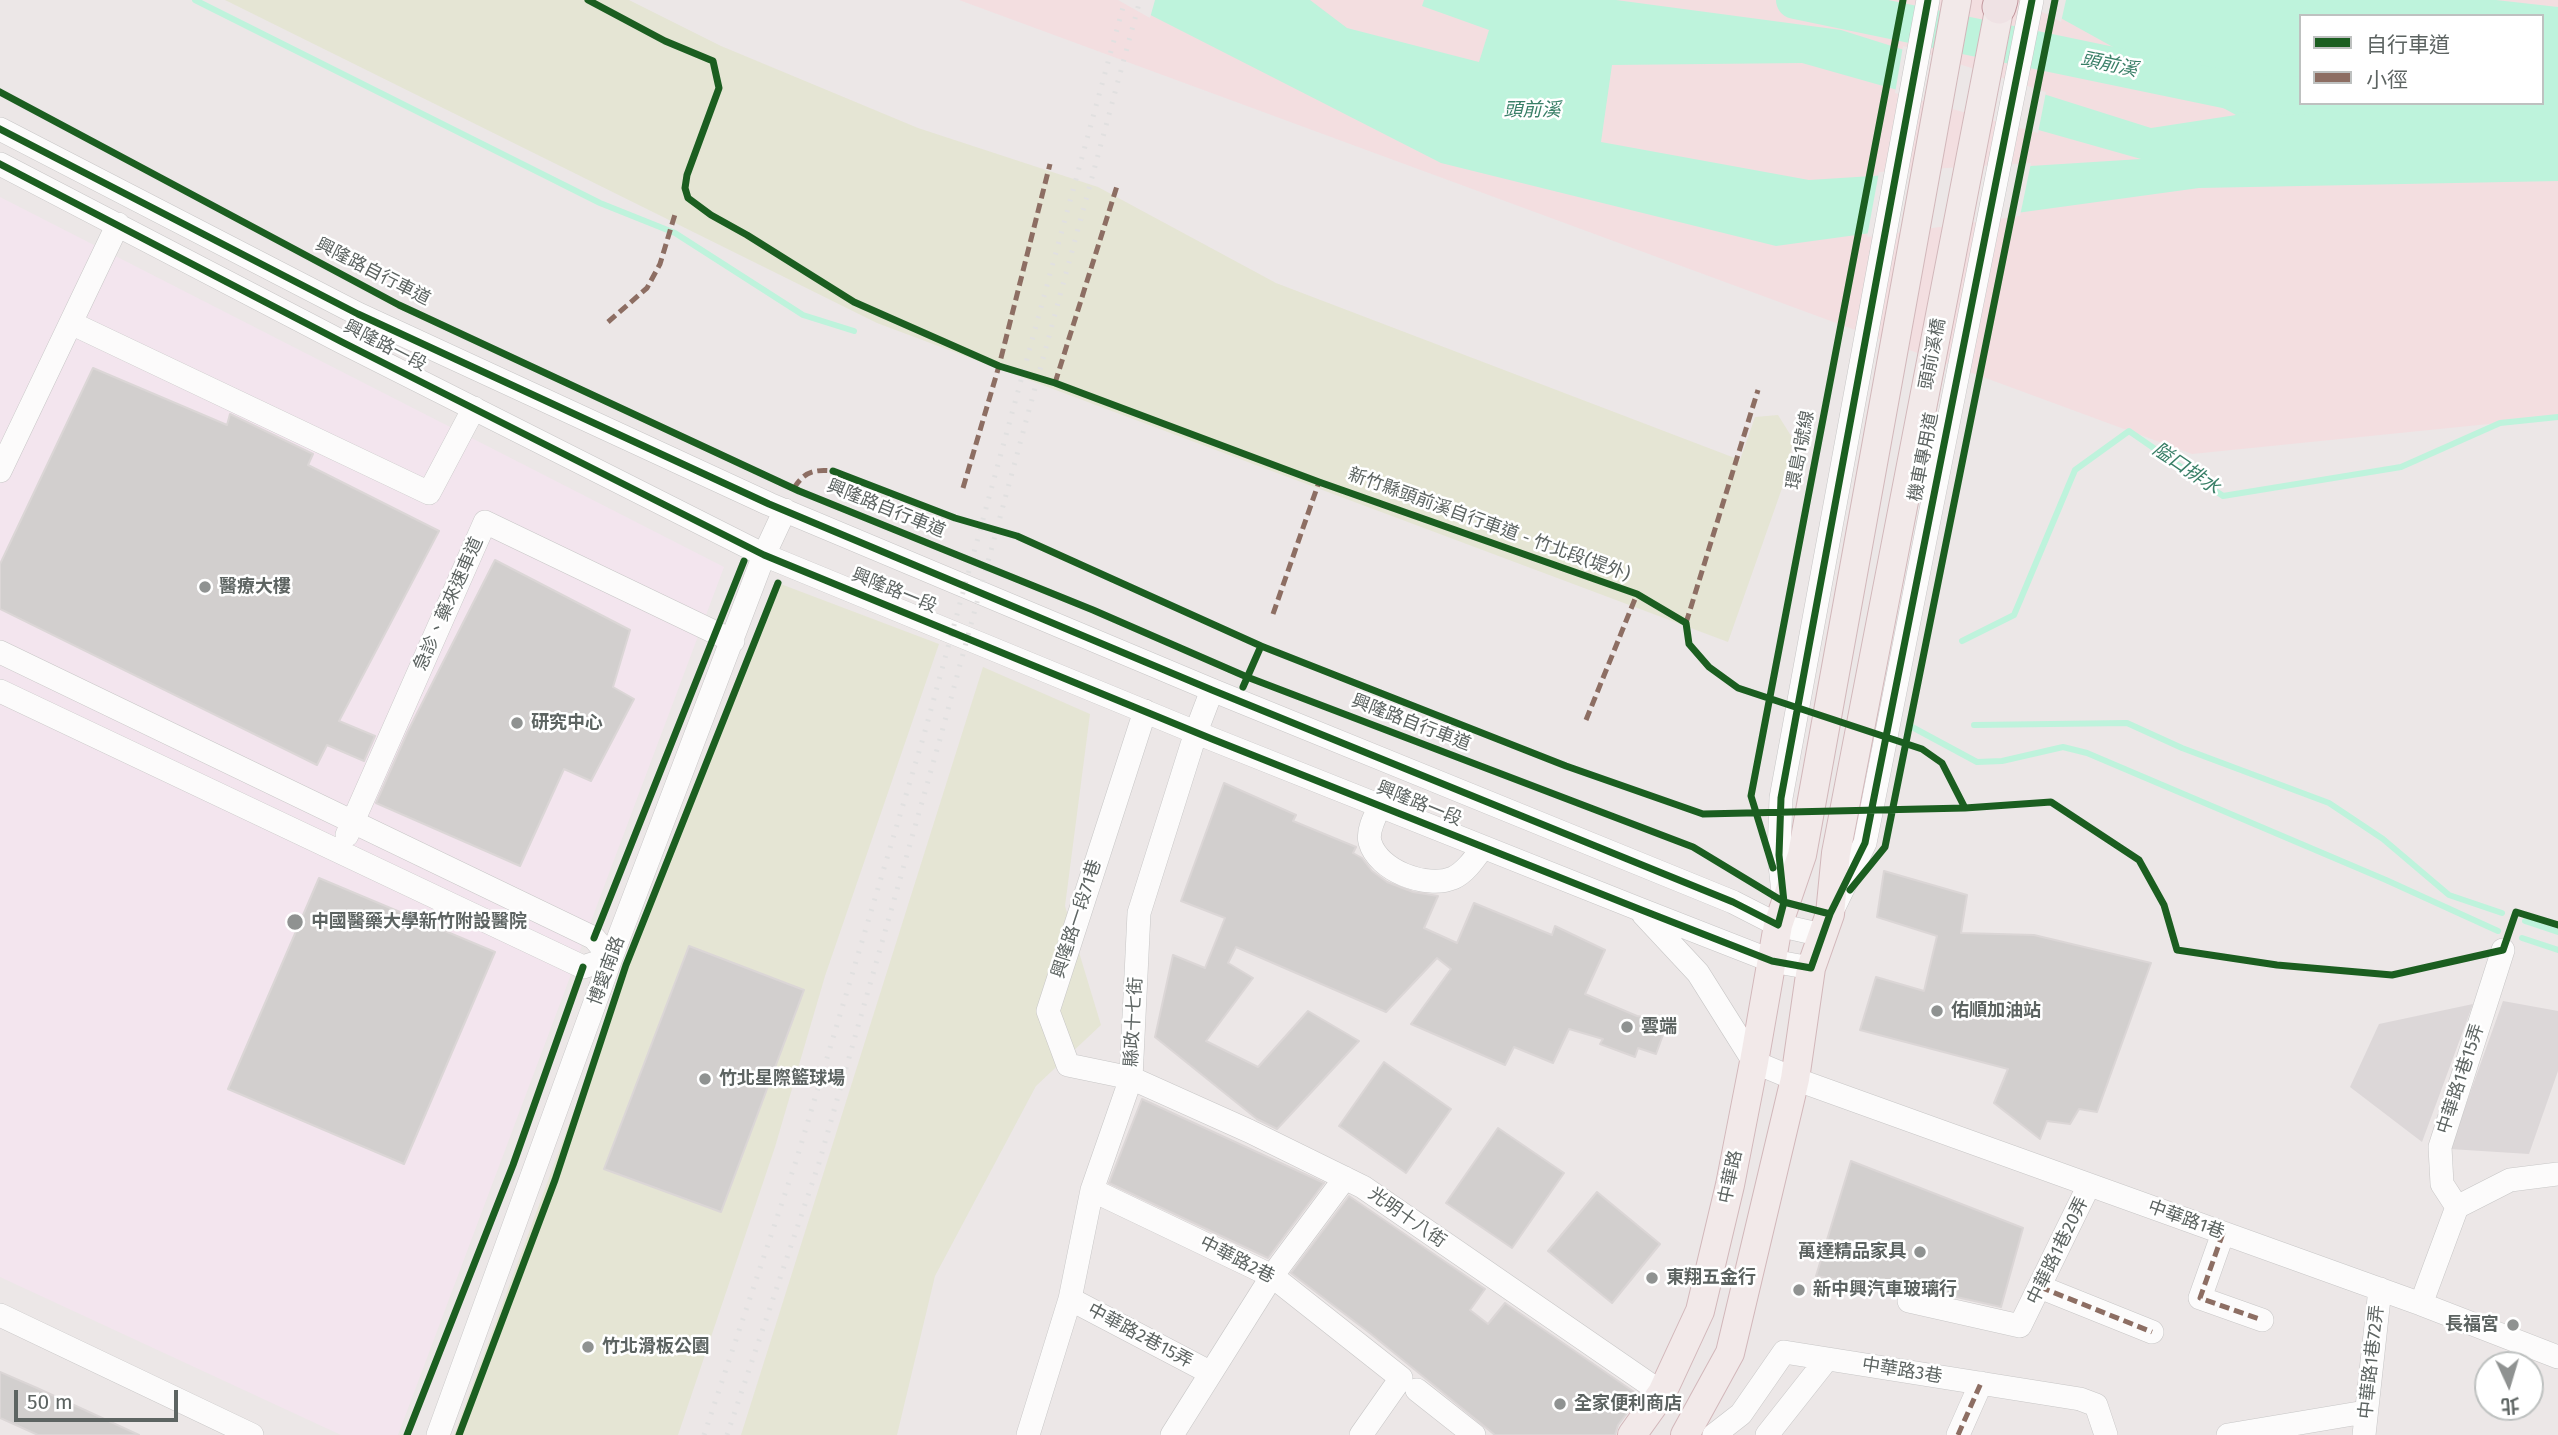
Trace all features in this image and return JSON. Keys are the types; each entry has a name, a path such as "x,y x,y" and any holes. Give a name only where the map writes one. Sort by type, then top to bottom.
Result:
{"main road":[{"path":"1781,913 1802,855 1957,0"},
{"name":"頭前溪橋","path":"1826,925 1836,853 2001,2"},
{"name":"中華路","path":"1632,1435 1662,1394 1700,1311 1730,1185 1781,913"},
{"path":"1685,1435 1730,1353 1795,1079 1811,968 1826,925"}],"street":[{"path":"1781,913 1779,855 1782,798 1928,0"},
{"name":"機車專用道","path":"1826,925 1865,843 2032,0"},
{"name":"興隆路一段","path":"0,129 358,314 785,510 1212,691 1734,902 1826,925"},
{"name":"興隆路一段","path":"0,164 764,555 1639,909 1772,961 1811,968"},
{"path":"0,471 118,224"},
{"path":"71,323 429,493 474,408"},
{"name":"博愛南路","path":"447,1432 611,958 764,555 785,510"},
{"name":"急診、藥來速車道","path":"353,822 485,522 733,641"},
{"path":"0,652 594,938 611,958 583,967 0,691"},
{"name":"縣政十七街","path":"1028,1435 1070,1299 1092,1190 1131,1078 1139,913 1196,732 1212,691"},
{"name":"興隆路一段71巷","path":"1131,1078 1068,1065 1048,1011 1145,711"},
{"path":"1380,806 1372,823 1370,842 1384,864 1412,878 1434,883 1455,877 1483,847"},
{"path":"340,852 353,822"},
{"path":"1639,909 1698,974 1754,1062"},
{"name":"中華路1巷15弄","path":"2457,1207 2442,1184 2440,1147 2503,950"},
{"name":"中華路1巷","path":"1754,1062 2421,1304"},
{"name":"光明十八街","path":"1131,1078 1249,1131 1363,1187 1662,1394"},
{"path":"2558,1174 2510,1180 2457,1207 2421,1304 2558,1357"},
{"name":"中華路2巷15弄","path":"1172,1435 1272,1276 1345,1178"},
{"name":"中華路1巷20弄","path":"1909,1301 2021,1326 2090,1185"},
{"name":"中華路2巷","path":"1092,1190 1272,1276 1474,1435"},
{"path":"2223,1233 2200,1298 2262,1320"},
{"path":"2040,1287 2151,1332"},
{"name":"中華路1巷72弄","path":"2364,1424 2380,1289"},
{"name":"中華路2巷15弄","path":"1070,1299 1211,1373"},
{"path":"0,1315 252,1435"},
{"name":"中華路3巷","path":"1714,1435 1741,1414 1784,1352 2080,1399 2096,1405 2106,1435"},
{"path":"1767,1435 1827,1359"},
{"path":"1958,1435 1981,1383"},
{"path":"1361,1435 1409,1384"},
{"path":"2228,1435 2364,1424"}],"shaded area":[{"path":"225,0 629,0 721,46 918,128 1098,187 1276,283 1740,460 1755,417 1778,415 1793,439 1787,474 1728,642 877,323"},
{"name":"中國醫藥大學新竹附設醫院","path":"0,197 724,567 398,1435 341,1435 0,1277"},
{"path":"778,583 939,644 825,976 775,1147 678,1435 454,1435 650,905"},
{"path":"983,667 1090,714 1065,906 1101,1025 1036,1086 935,1276 897,1435 741,1435"},
{"path":"2503,1001 2558,1011 2558,1071 2529,1154 2450,1149"},
{"path":"2473,1004 2422,1142 2350,1087 2379,1024"}],"sand":[{"path":"959,0 2558,0 2558,417 2192,454"}],"water":[{"name":"頭前溪","path":"1121,0 1310,0 1347,28 1479,62 1489,30 1422,6 1424,0 1616,0 1841,30 2151,128 2236,115 2028,0 2496,0 2558,7 2558,181 2199,188 1776,246 1441,163","holes":["1802,63 2141,159 1809,180 1601,142 1612,65"]}],"pier":[{"path":"1118,0 1155,0 1150,18"},
{"path":"2024,0 2066,0 2061,22 2026,3"},
{"path":"1903,46 2046,92 2038,133 1895,93"},
{"path":"2031,163 2020,216 1867,237 1879,172"}],"building":[{"name":"醫療大樓","path":"93,368 227,425 230,414 313,454 308,465 439,531 339,721 375,736 364,761 327,745 317,765 0,609 0,564"},
{"name":"研究中心","path":"495,560 630,630 613,687 634,699 591,781 564,769 520,866 376,803 408,731"},
{"path":"1224,783 1296,815 1293,821 1356,847 1353,853 1387,882 1413,892 1438,896 1424,928 1457,943 1474,903 1552,935 1555,926 1605,950 1585,994 1637,1016 1668,1021 1656,1054 1638,1048 1635,1057 1600,1044 1603,1039 1569,1029 1553,1063 1514,1047 1505,1065 1411,1024 1451,969 1437,958 1386,1012 1236,947 1228,963 1253,978 1206,1041 1258,1067 1308,1011 1359,1041 1277,1129 1257,1119 1155,1037 1173,955 1205,968 1225,918 1181,901"},
{"name":"佑順加油站","path":"1884,871 1967,895 1961,933 2034,935 2151,963 2097,1112 2079,1109 2070,1124 2047,1121 2040,1139 1994,1103 2008,1069 1860,1030 1876,977 1924,991 1937,936 1877,917"},
{"path":"319,878 495,952 404,1164 228,1089"},
{"name":"竹北星際籃球場","path":"689,946 804,990 721,1212 604,1169"},
{"path":"1384,1062 1451,1109 1406,1173 1339,1126"},
{"path":"1142,1099 1324,1183 1268,1258 1109,1183"},
{"path":"1498,1128 1564,1173 1512,1248 1446,1203"},
{"name":"萬達精品家具","path":"1851,1161 2023,1228 2001,1307 1912,1287 1899,1292 1816,1276"},
{"path":"1597,1192 1660,1244 1612,1303 1548,1251"},
{"path":"1349,1196 1485,1289 1470,1310 1488,1324 1505,1303 1640,1396 1618,1425 1615,1435 1495,1435 1291,1273"},
{"path":"0,1372 139,1435 38,1435 0,1418"}],"waterway":[{"path":"195,0 600,203 675,233 803,315 854,331"},
{"name":"頭前溪","path":"1795,0 2243,93 2299,96"},
{"name":"隘口排水","path":"1962,641 2014,615 2075,470 2129,431 2223,496 2401,467 2500,423 2558,417"},
{"path":"1974,725 2127,723 2182,748 2329,803 2383,839 2449,895 2502,913"},
{"path":"1912,727 1977,762 2002,761 2063,747 2087,753 2386,880 2498,931"},
{"path":"2525,921 2558,932"},
{"path":"2522,938 2558,950"}],"railway":[{"path":"704,1435 797,1158 924,735 1125,0"},
{"path":"727,1435 819,1163 940,739 1140,0"}],"marked path":[{"path":"963,488 999,366 1050,164"},
{"path":"1055,383 1117,186"},
{"path":"608,322 647,288 660,264 676,211"},
{"path":"1686,623 1758,390"},
{"path":"794,488 810,473 833,471"},
{"path":"1273,614 1319,482"},
{"path":"1586,720 1637,594"},
{"path":"2223,1233 2200,1298 2262,1320"},
{"path":"2040,1287 2152,1332"},
{"path":"1958,1435 1981,1383"}],"cycle path":[{"name":"新竹縣頭前溪自行車道 - 竹北段(堤外)","path":"588,0 665,41 713,61 719,88 687,175 685,188 688,198 711,215 854,302 999,366 1055,383 1319,482 1637,594 1686,623 1689,644 1709,667 1738,688 1922,749 1942,763 1965,808 2051,802 2139,860 2164,905 2177,950 2277,965 2392,975 2503,950 2516,912 2558,925"},
{"name":"環島1號線","path":"1773,868 1751,796 1903,0"},
{"path":"0,129 358,314 769,504 1212,690 1733,902 1778,925 1784,902 1779,855 1781,798 1928,0"},
{"path":"0,164 342,342 764,555 1212,739 1639,909 1772,961 1811,968 1830,914 1865,843 2032,0"},
{"path":"1850,890 1885,847 2055,0"},
{"name":"興隆路自行車道","path":"0,92 399,305 799,491 1093,610 1247,677 1693,847 1784,902 1830,914"},
{"name":"興隆路自行車道","path":"833,471 955,518 1017,536 1261,646"},
{"path":"594,938 744,561"},
{"path":"459,1435 555,1180 626,965 778,583"},
{"name":"興隆路自行車道","path":"1243,687 1261,646 1566,766 1703,814 1965,808"},
{"path":"407,1435 513,1165 583,967"}],"place":[{"name":"醫療大樓","path":"205,587"},
{"name":"研究中心","path":"517,723"},
{"name":"中國醫藥大學新竹附設醫院","path":"295,922"},
{"name":"佑順加油站","path":"1937,1011"},
{"name":"雲端","path":"1627,1027"},
{"name":"竹北星際籃球場","path":"705,1079"},
{"name":"萬達精品家具","path":"1920,1252"},
{"name":"東翔五金行","path":"1652,1278"},
{"name":"新中興汽車玻璃行","path":"1799,1290"},
{"name":"長福宮","path":"2513,1325"},
{"name":"竹北滑板公園","path":"588,1347"},
{"name":"全家便利商店","path":"1560,1404"}]}
